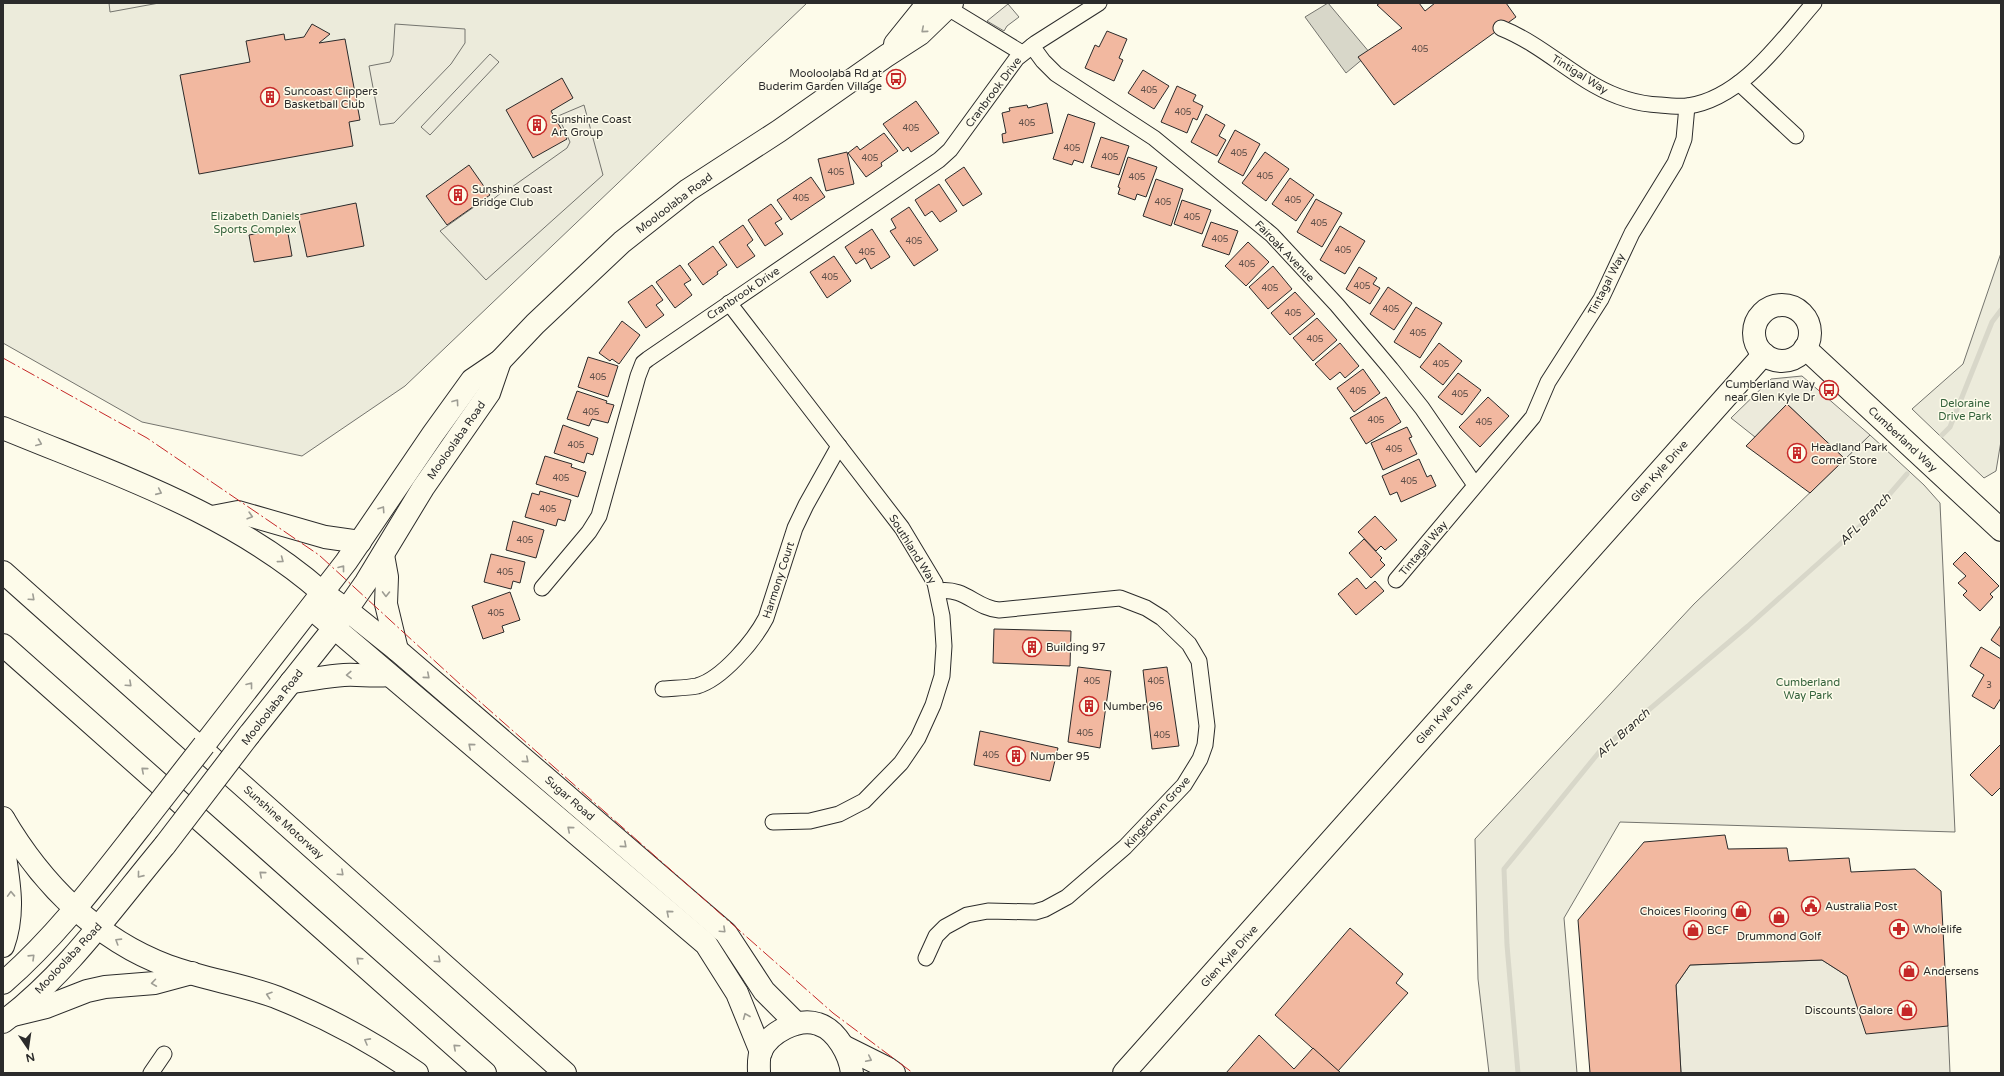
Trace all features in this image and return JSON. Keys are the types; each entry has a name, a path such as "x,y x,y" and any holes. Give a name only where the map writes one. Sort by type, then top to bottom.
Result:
{"main road":[{"name":"Mooloolaba Road","path":"3,983 38,951 75,909 317,601 360,542 433,434 472,380 500,361 535,324 622,242 688,190 779,131 886,56 909,24 943,5"},
{"path":"1780,305 1790,306 1801,312 1807,320 1810,329 1809,340 1805,348 1793,358 1784,361 1772,359 1764,354 1755,341 1754,331 1757,320 1765,311 1780,305"},
{"name":"Cumberland Way","path":"1805,348 2001,530"},
{"name":"Glen Kyle Drive","path":"1124,1073 1764,354"},
{"name":"Mooloolaba Road","path":"8,1018 54,976 98,928 334,628 384,555 423,488 489,393 500,361"},
{"path":"3,428 142,485 212,517 273,554 317,601 334,628 706,944 737,993 761,1052 759,1073"},
{"path":"212,517 238,512 325,537 360,542"},
{"path":"384,555 387,577 386,604 397,650"},
{"name":"Sunshine Motorway","path":"3,572 565,1073"},
{"name":"Sugar Road","path":"317,601 347,610 397,650 726,933 764,991 796,1024"},
{"path":"3,645 486,1073"},
{"path":"291,682 342,675 372,677 388,675"},
{"path":"4,819 35,866 75,909 98,928 140,954 169,966 275,997 305,1010 369,1042 417,1073"},
{"path":"3,946 11,907 11,889 4,856 4,819"},
{"path":"8,1018 46,1007 104,987 155,983 192,973"},
{"path":"761,1052 775,1034 796,1024 818,1024 836,1036 843,1046 852,1073"},
{"path":"843,1046 894,1073"}],"street":[{"path":"1027,49 1099,3"},
{"path":"1687,106 1716,97 1739,84 1752,73 1814,3"},
{"name":"Fairoak Avenue","path":"943,5 1027,49 1044,61 1056,74 1154,138 1272,236 1337,305 1422,408 1475,485"},
{"name":"Tintigal Way","path":"1501,28 1535,46 1594,85 1621,99 1658,105 1687,106"},
{"name":"Cranbrook Drive","path":"542,588 589,532 599,516 638,376 643,364 653,354 939,160 950,150 1027,49"},
{"path":"1739,84 1796,136"},
{"name":"Tintagal Way","path":"1396,580 1533,417 1548,382 1601,299 1621,252 1676,164 1684,138 1687,106"},
{"name":"Southland Way","path":"729,303 902,528 931,573 938,591 944,646 942,676 933,705 918,738 901,763 864,801 839,814 810,821 773,822"},
{"name":"Harmony Court","path":"663,689 688,687 708,681 717,676 759,632 766,618 795,528 839,446"},
{"name":"Kingsdown Grove","path":"926,958 936,936 945,927 967,915 988,911 1035,912 1045,910 1067,897 1125,848 1184,785 1200,759 1206,741 1207,726 1201,670 1195,654 1174,628 1146,608 1129,600 1110,598 999,610 985,606 956,590 938,591"},
{"path":"151,1073 164,1054"}],"green space":[{"name":"Elizabeth Daniels Sports Complex","path":"3,3 807,3 405,386 302,456 142,422 3,343"},
{"name":"Deloraine Drive Park","path":"2001,253 2001,441 1996,471 1984,478 1912,409 1963,364"},
{"name":"Cumberland Way Park","path":"1870,435 1924,485 1940,503 1955,832 1620,822 1564,918 1577,1073 1489,1073 1478,979 1475,839 1694,604"}],"shaded area":[{"path":"109,3 159,3 110,12"},
{"path":"1328,3 1370,53 1346,73 1305,17"},
{"path":"1008,4 1019,17 1007,26 1004,31 987,21"},
{"path":"395,24 465,29 465,43 451,64 394,123 380,125 369,66 390,62 393,55"},
{"path":"490,54 499,62 430,135 421,127"},
{"path":"584,105 603,175 486,280 440,231 481,202 485,206 502,192 512,187 567,148 570,142 558,116"},
{"path":"1802,376 1870,435 1845,459 1787,404 1755,437 1731,418 1771,379"},
{"path":"1822,960 1847,976 1948,1026 1950,1073 1681,1073 1676,985 1690,965"}],"building":[{"path":"1380,3 1419,3 1425,11 1435,3 1506,3 1516,17 1394,105 1358,57 1402,28 1377,5"},
{"name":"Suncoast Clippers Basketball Club","path":"312,24 330,34 319,43 345,39 360,120 349,122 353,146 199,174 180,75 250,62 246,41 284,34 285,40 304,37"},
{"path":"1107,31 1127,39 1119,58 1123,60 1114,81 1085,68 1095,45 1099,47"},
{"path":"1143,70 1169,86 1154,109 1128,93"},
{"name":"Sunshine Coast Art Group","path":"562,78 573,98 551,111 567,139 533,158 506,110"},
{"path":"1177,86 1196,95 1193,101 1203,106 1197,120 1193,118 1187,133 1161,122"},
{"path":"916,101 939,133 911,152 908,147 903,151 883,124"},
{"path":"1047,103 1053,133 1003,143 1002,134 1006,133 1002,113 1010,111 1009,108 1027,105 1028,108"},
{"path":"1068,114 1095,123 1083,163 1074,160 1072,165 1053,159"},
{"path":"1206,114 1225,125 1219,136 1226,140 1217,156 1191,142"},
{"path":"1235,130 1260,144 1243,176 1218,162"},
{"path":"884,133 898,151 881,163 882,166 866,177 848,153 857,146 860,150"},
{"path":"1101,137 1129,146 1119,175 1091,167"},
{"path":"847,152 854,184 826,191 818,159"},
{"path":"1265,152 1289,169 1266,201 1242,183"},
{"path":"1128,157 1157,167 1146,197 1137,194 1135,200 1118,194 1120,188 1118,187"},
{"name":"Sunshine Coast Bridge Club","path":"469,165 490,195 447,225 426,196"},
{"path":"964,167 982,194 963,206 945,180"},
{"path":"811,177 825,197 791,220 777,200"},
{"path":"1290,178 1314,195 1296,221 1272,204"},
{"path":"1156,179 1183,189 1171,226 1143,216"},
{"path":"939,184 957,211 940,222 932,211 925,216 915,200"},
{"path":"1316,199 1342,213 1322,247 1297,232"},
{"path":"1182,200 1211,210 1202,234 1174,224"},
{"path":"356,203 364,246 307,257 298,215"},
{"path":"771,204 782,219 775,223 783,234 765,246 748,220"},
{"path":"909,207 938,250 914,266 890,231 896,228 891,219"},
{"path":"1211,222 1238,231 1229,255 1202,246"},
{"path":"743,225 753,240 747,245 755,256 737,268 719,242"},
{"path":"1340,226 1365,241 1345,274 1320,260"},
{"path":"287,228 292,256 254,262 249,235"},
{"path":"872,229 890,257 871,269 865,258 856,264 845,247"},
{"path":"1248,242 1269,262 1246,286 1225,266"},
{"path":"713,246 727,265 703,285 688,264"},
{"path":"834,256 851,281 827,298 810,272"},
{"path":"680,265 691,280 684,284 692,295 675,308 656,282"},
{"path":"1273,266 1292,289 1268,309 1249,287"},
{"path":"1359,267 1377,278 1373,284 1380,288 1370,304 1346,289"},
{"path":"652,285 663,300 656,305 664,315 646,328 628,302"},
{"path":"1388,287 1412,303 1394,330 1370,314"},
{"path":"1295,292 1315,314 1290,335 1271,313"},
{"path":"1416,307 1442,323 1420,358 1394,342"},
{"path":"1317,318 1337,340 1313,361 1293,338"},
{"path":"622,321 640,335 619,364 612,359 610,361 599,353"},
{"path":"1340,343 1359,366 1345,378 1340,372 1330,380 1315,364"},
{"path":"1439,343 1462,361 1443,385 1420,367"},
{"path":"588,357 618,366 608,397 578,387"},
{"path":"1363,369 1380,393 1354,412 1337,388"},
{"path":"1458,373 1481,390 1462,415 1438,397"},
{"path":"577,391 607,401 606,403 614,405 608,423 592,419 589,426 567,419"},
{"path":"1386,397 1401,422 1366,444 1350,418"},
{"path":"1488,397 1509,416 1480,447 1459,427"},
{"name":"Headland Park Corner Store","path":"1787,404 1845,459 1810,493 1746,446"},
{"path":"563,425 598,438 593,455 587,453 584,463 554,453"},
{"path":"1407,427 1412,437 1409,438 1417,454 1383,470 1371,443"},
{"path":"545,456 572,464 571,467 586,472 578,497 536,484"},
{"path":"1419,459 1427,477 1431,475 1436,486 1401,502 1397,492 1390,495 1382,476"},
{"path":"540,491 571,500 565,521 558,519 556,526 525,517 532,493 539,495"},
{"path":"1375,516 1397,540 1385,550 1381,546 1376,551 1358,532"},
{"path":"513,521 544,530 536,558 506,550"},
{"path":"1364,539 1382,558 1380,560 1385,565 1371,578 1349,553"},
{"path":"1965,552 1999,586 1990,594 1993,597 1980,611 1963,595 1967,591 1958,583 1966,576 1953,564"},
{"path":"491,554 525,562 520,583 513,581 511,589 484,582"},
{"path":"1357,578 1366,589 1375,581 1384,591 1356,615 1338,594"},
{"path":"510,592 520,620 502,626 504,632 483,639 472,606"},
{"path":"2001,625 2001,647 1991,640"},
{"name":"Building 97","path":"994,629 1071,631 1070,666 993,663"},
{"path":"1981,647 2001,659 2001,698 1994,709 1972,696 1984,675 1970,666"},
{"name":"Number 96","path":"1078,667 1111,671 1100,748 1068,742"},
{"path":"1167,667 1179,746 1152,749 1143,670"},
{"name":"Number 95","path":"980,731 1058,748 1050,781 974,765"},
{"path":"2001,744 2001,787 1992,796 1970,775"},
{"path":"1725,835 1728,849 1787,848 1789,861 1849,858 1851,872 1915,869 1941,891 1948,1026 1866,1034 1847,976 1822,960 1690,965 1676,985 1681,1073 1590,1073 1578,920 1644,842"},
{"path":"1350,928 1403,974 1396,983 1408,993 1338,1071 1275,1015"},
{"path":"1259,1035 1294,1069 1313,1048 1341,1073 1226,1073"}],"waterway":[{"name":"AFL Branch","path":"1942,435 1950,427 1992,322 2001,310"},
{"name":"AFL Branch","path":"1518,1073 1507,945 1504,869 1600,751 1748,626 1868,519 1907,474"}],"power":[{"path":"3,358 147,438 319,555 461,685 833,1013 913,1073"}],"place":[{"name":"Mooloolaba Rd at Buderim Garden Village","path":"896,79"},
{"name":"Suncoast Clippers Basketball Club","path":"270,97"},
{"name":"Sunshine Coast Art Group","path":"537,125"},
{"name":"Sunshine Coast Bridge Club","path":"458,195"},
{"name":"Cumberland Way near Glen Kyle Dr","path":"1829,390"},
{"name":"Headland Park Corner Store","path":"1797,453"},
{"name":"Building 97","path":"1032,647"},
{"name":"Number 96","path":"1089,706"},
{"name":"Number 95","path":"1016,756"},
{"name":"Australia Post","path":"1811,906"},
{"name":"Choices Flooring","path":"1741,911"},
{"name":"Drummond Golf","path":"1779,917"},
{"name":"Wholelife","path":"1899,929"},
{"name":"BCF","path":"1693,930"},
{"name":"Andersens","path":"1909,971"},
{"name":"Discounts Galore","path":"1907,1010"}]}
